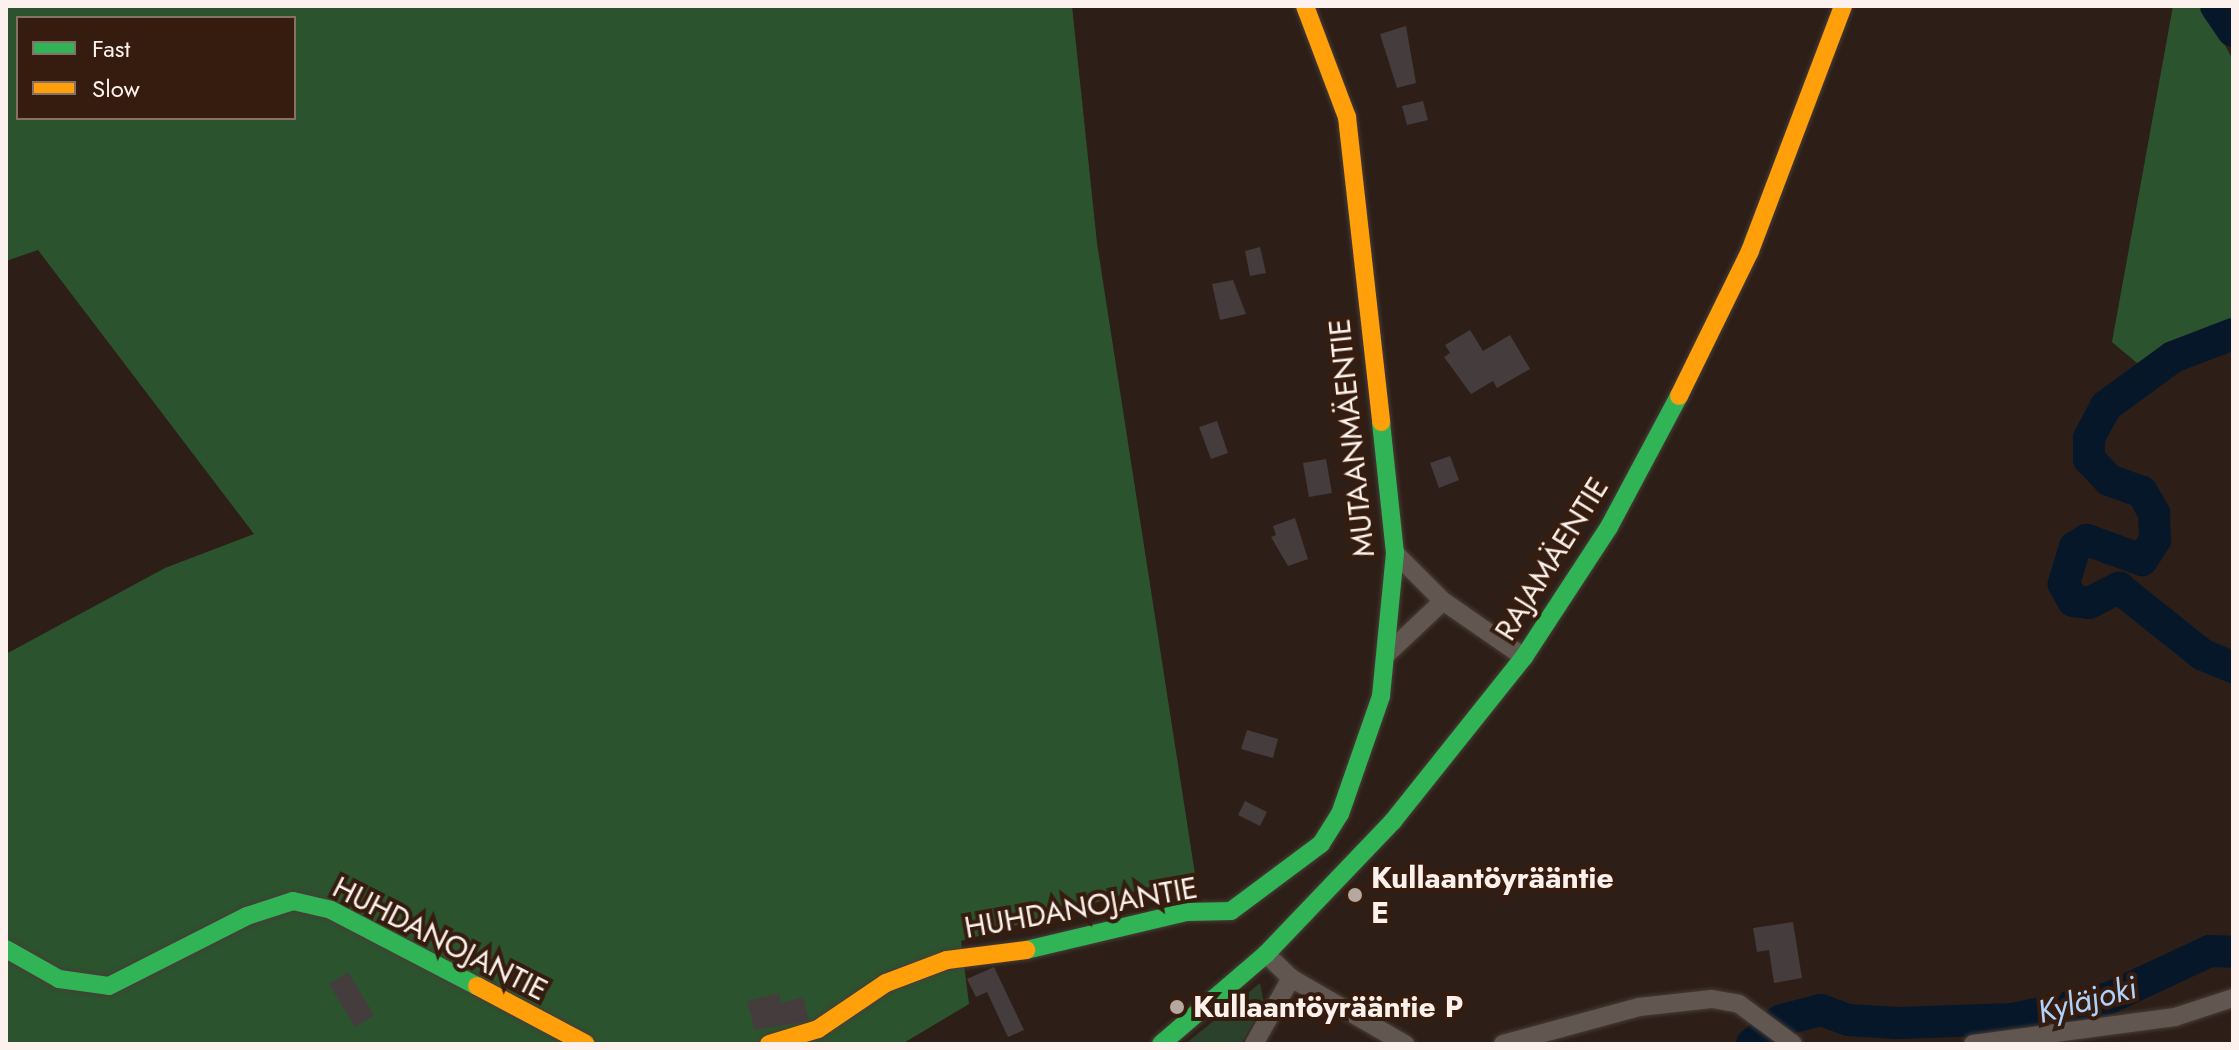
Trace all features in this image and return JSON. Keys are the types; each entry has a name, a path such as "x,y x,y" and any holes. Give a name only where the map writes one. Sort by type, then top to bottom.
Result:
{"street":[{"name":"MUTAANMÄENTIE","path":"1231,911 1321,844 1340,814 1363,759 1387,654 1395,553 1347,117 1305,6"},
{"name":"RAJAMÄENTIE","path":"1161,1044 1266,954 1393,821 1524,657 1609,527 1696,363 1750,251 1843,6"},
{"path":"1395,553 1443,601 1524,657"},
{"path":"1387,654 1443,601"},
{"name":"HUHDANOJANTIE","path":"6,949 59,979 109,986 139,976 247,916 293,901 331,910 586,1044"},
{"name":"HUHDANOJANTIE","path":"769,1044 818,1029 886,983 947,960 1048,947 1187,912 1231,911"},
{"path":"1266,954 1291,978 1405,1044"},
{"path":"1254,1044 1291,978"},
{"path":"1973,1044 2175,1017 2233,998"},
{"path":"1503,1044 1674,1001 1739,1004 1788,1040"}],"green space":[{"path":"6,6 1072,6 1097,243 1195,874 961,941 969,1004 902,1044 6,1044 6,654 165,568 254,534 38,250 6,261"},
{"path":"2173,6 2204,6 2233,60 2233,321 2137,363 2112,342"},
{"path":"1260,983 1264,1003 1241,1044 1185,1044"}],"building":[{"path":"1406,26 1416,83 1397,88 1380,34"},
{"path":"1423,101 1428,120 1407,125 1402,106"},
{"path":"1260,247 1266,273 1250,276 1245,251"},
{"path":"1233,280 1246,314 1220,320 1212,284"},
{"path":"1470,330 1483,351 1510,335 1530,369 1497,388 1493,381 1471,394 1444,357 1450,353 1445,345"},
{"path":"1217,421 1228,453 1211,459 1199,427"},
{"path":"1450,456 1459,480 1439,488 1430,463"},
{"path":"1326,459 1332,493 1309,497 1303,463"},
{"path":"1295,518 1308,559 1288,566 1271,537 1276,535 1273,526"},
{"path":"1247,730 1278,739 1273,758 1241,749"},
{"path":"1245,801 1267,812 1260,826 1238,815"},
{"path":"1793,922 1802,978 1774,983 1769,950 1757,952 1753,928"},
{"path":"994,967 1024,1030 1008,1037 987,992 976,997 967,979"},
{"path":"348,972 374,1015 355,1027 329,984"},
{"path":"779,993 781,1003 803,997 809,1021 755,1030 747,1001"}],"waterway":[{"name":"Kyläjoki","path":"2216,6 2233,31"},
{"name":"Kyläjoki","path":"2233,334 2173,357 2106,406 2089,438 2089,459 2109,480 2142,492 2154,513 2155,540 2142,560 2087,540 2075,547 2064,584 2073,601 2089,603 2119,588 2203,655 2233,667"},
{"name":"Kyläjoki","path":"1752,1044 1782,1020 1821,1010 1848,1020 1898,1023 2013,1019 2109,998 2210,951 2233,952"}],"traffic: fast":[{"path":"1161,1044 1266,954 1393,821 1524,657 1609,527 1679,396"},
{"path":"1026,950 1187,912 1231,911 1321,844 1340,814 1381,696 1395,553 1381,422"},
{"path":"6,949 59,979 109,986 247,916 293,901 331,910 477,986"}],"traffic: slow":[{"path":"1305,6 1347,117 1381,422"},
{"path":"1679,396 1750,251 1843,6"},
{"path":"769,1044 818,1029 886,983 947,960 1026,950"},
{"path":"477,986 586,1044"}],"place":[{"name":"Kullaantöyrääntie E","path":"1355,895"},
{"name":"Kullaantöyrääntie P","path":"1177,1007"}]}
